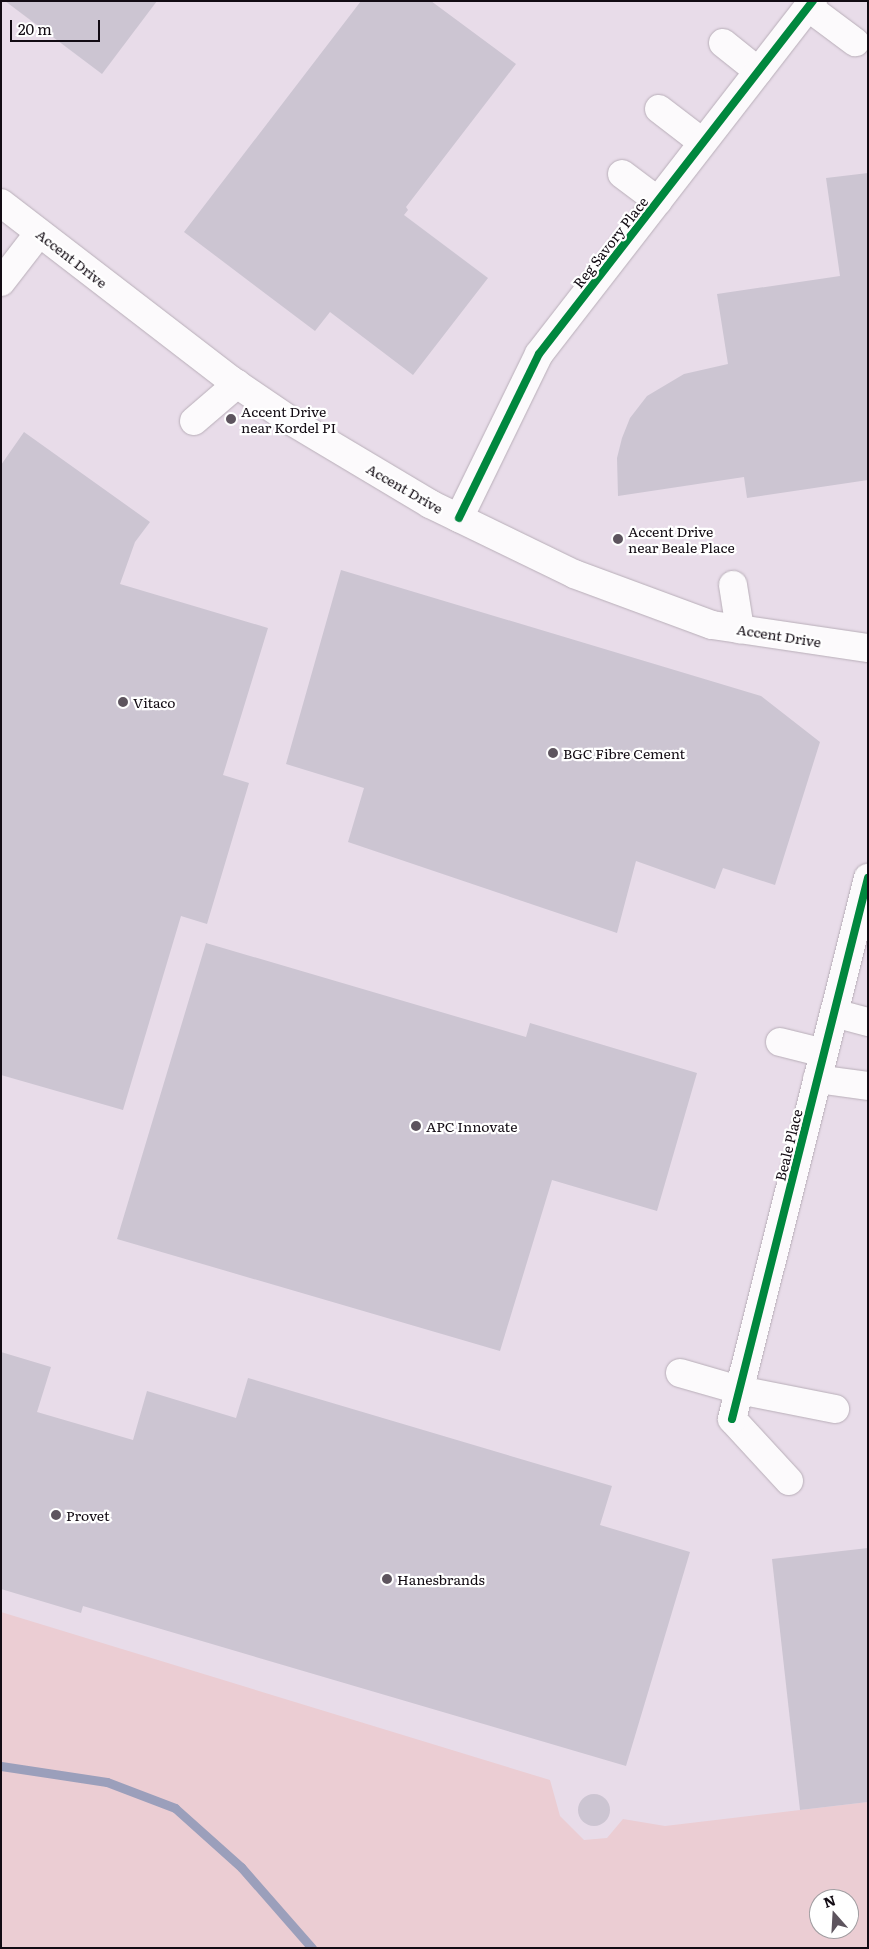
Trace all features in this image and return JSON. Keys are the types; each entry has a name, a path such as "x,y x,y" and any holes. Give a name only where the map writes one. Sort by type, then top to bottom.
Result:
{"street":[{"path":"810,4 855,42"},
{"name":"Reg Savory Place","path":"459,518 539,354 810,4"},
{"path":"723,43 758,71"},
{"path":"659,109 702,142"},
{"path":"622,174 658,201"},
{"name":"Accent Drive","path":"1,203 237,384 291,421 430,504 574,574 712,625 868,648"},
{"path":"1,282 39,233"},
{"path":"194,421 237,384"},
{"path":"733,585 740,629"},
{"name":"Beale Place","path":"789,1481 732,1419 868,878"},
{"path":"834,1013 868,1022"},
{"path":"780,1042 820,1066 868,1086"},
{"path":"680,1373 739,1390 835,1409"}],"shaded area":[{"path":"1,1612 550,1780 560,1816 584,1840 607,1838 623,1819 665,1826 868,1802 868,1948 1,1948"}],"building":[{"path":"5,1 157,1 102,74"},
{"path":"361,1 431,1 516,64 406,207 408,210 404,215 488,278 413,375 330,312 315,331 184,232"},
{"path":"868,173 868,480 747,498 744,477 618,496 617,458 622,438 630,418 647,396 684,374 728,364 717,294 840,276 826,178"},
{"name":"Vitaco","path":"24,432 150,522 135,542 120,584 268,628 223,775 249,783 207,924 181,916 123,1110 1,1075 1,465"},
{"name":"BGC Fibre Cement","path":"341,570 761,696 820,742 775,885 723,868 715,889 636,861 617,933 348,842 364,788 286,764"},
{"name":"APC Innovate","path":"206,943 526,1037 530,1023 697,1073 657,1211 552,1180 500,1351 117,1239"},
{"name":"Hanesbrands","path":"1,1352 51,1367 37,1412 133,1440 147,1391 236,1418 248,1378 612,1486 600,1525 690,1552 626,1766 83,1606 81,1613 1,1589"},
{"path":"868,1548 868,1802 800,1810 772,1559"},
{"path":"594,1794 606,1798 610,1810 606,1822 594,1826 582,1822 578,1810 582,1798"}],"waterway":[{"path":"1,1766 107,1782 175,1808 241,1867 312,1948"}],"cycle path":[{"path":"459,518 539,354 813,1"},
{"path":"732,1419 868,878"}],"place":[{"name":"Accent Drive near Kordel PI","path":"231,419"},
{"name":"Accent Drive near Beale Place","path":"618,539"},
{"name":"Vitaco","path":"123,702"},
{"name":"BGC Fibre Cement","path":"553,753"},
{"name":"APC Innovate","path":"416,1126"},
{"name":"Provet","path":"56,1515"},
{"name":"Hanesbrands","path":"387,1579"}]}
